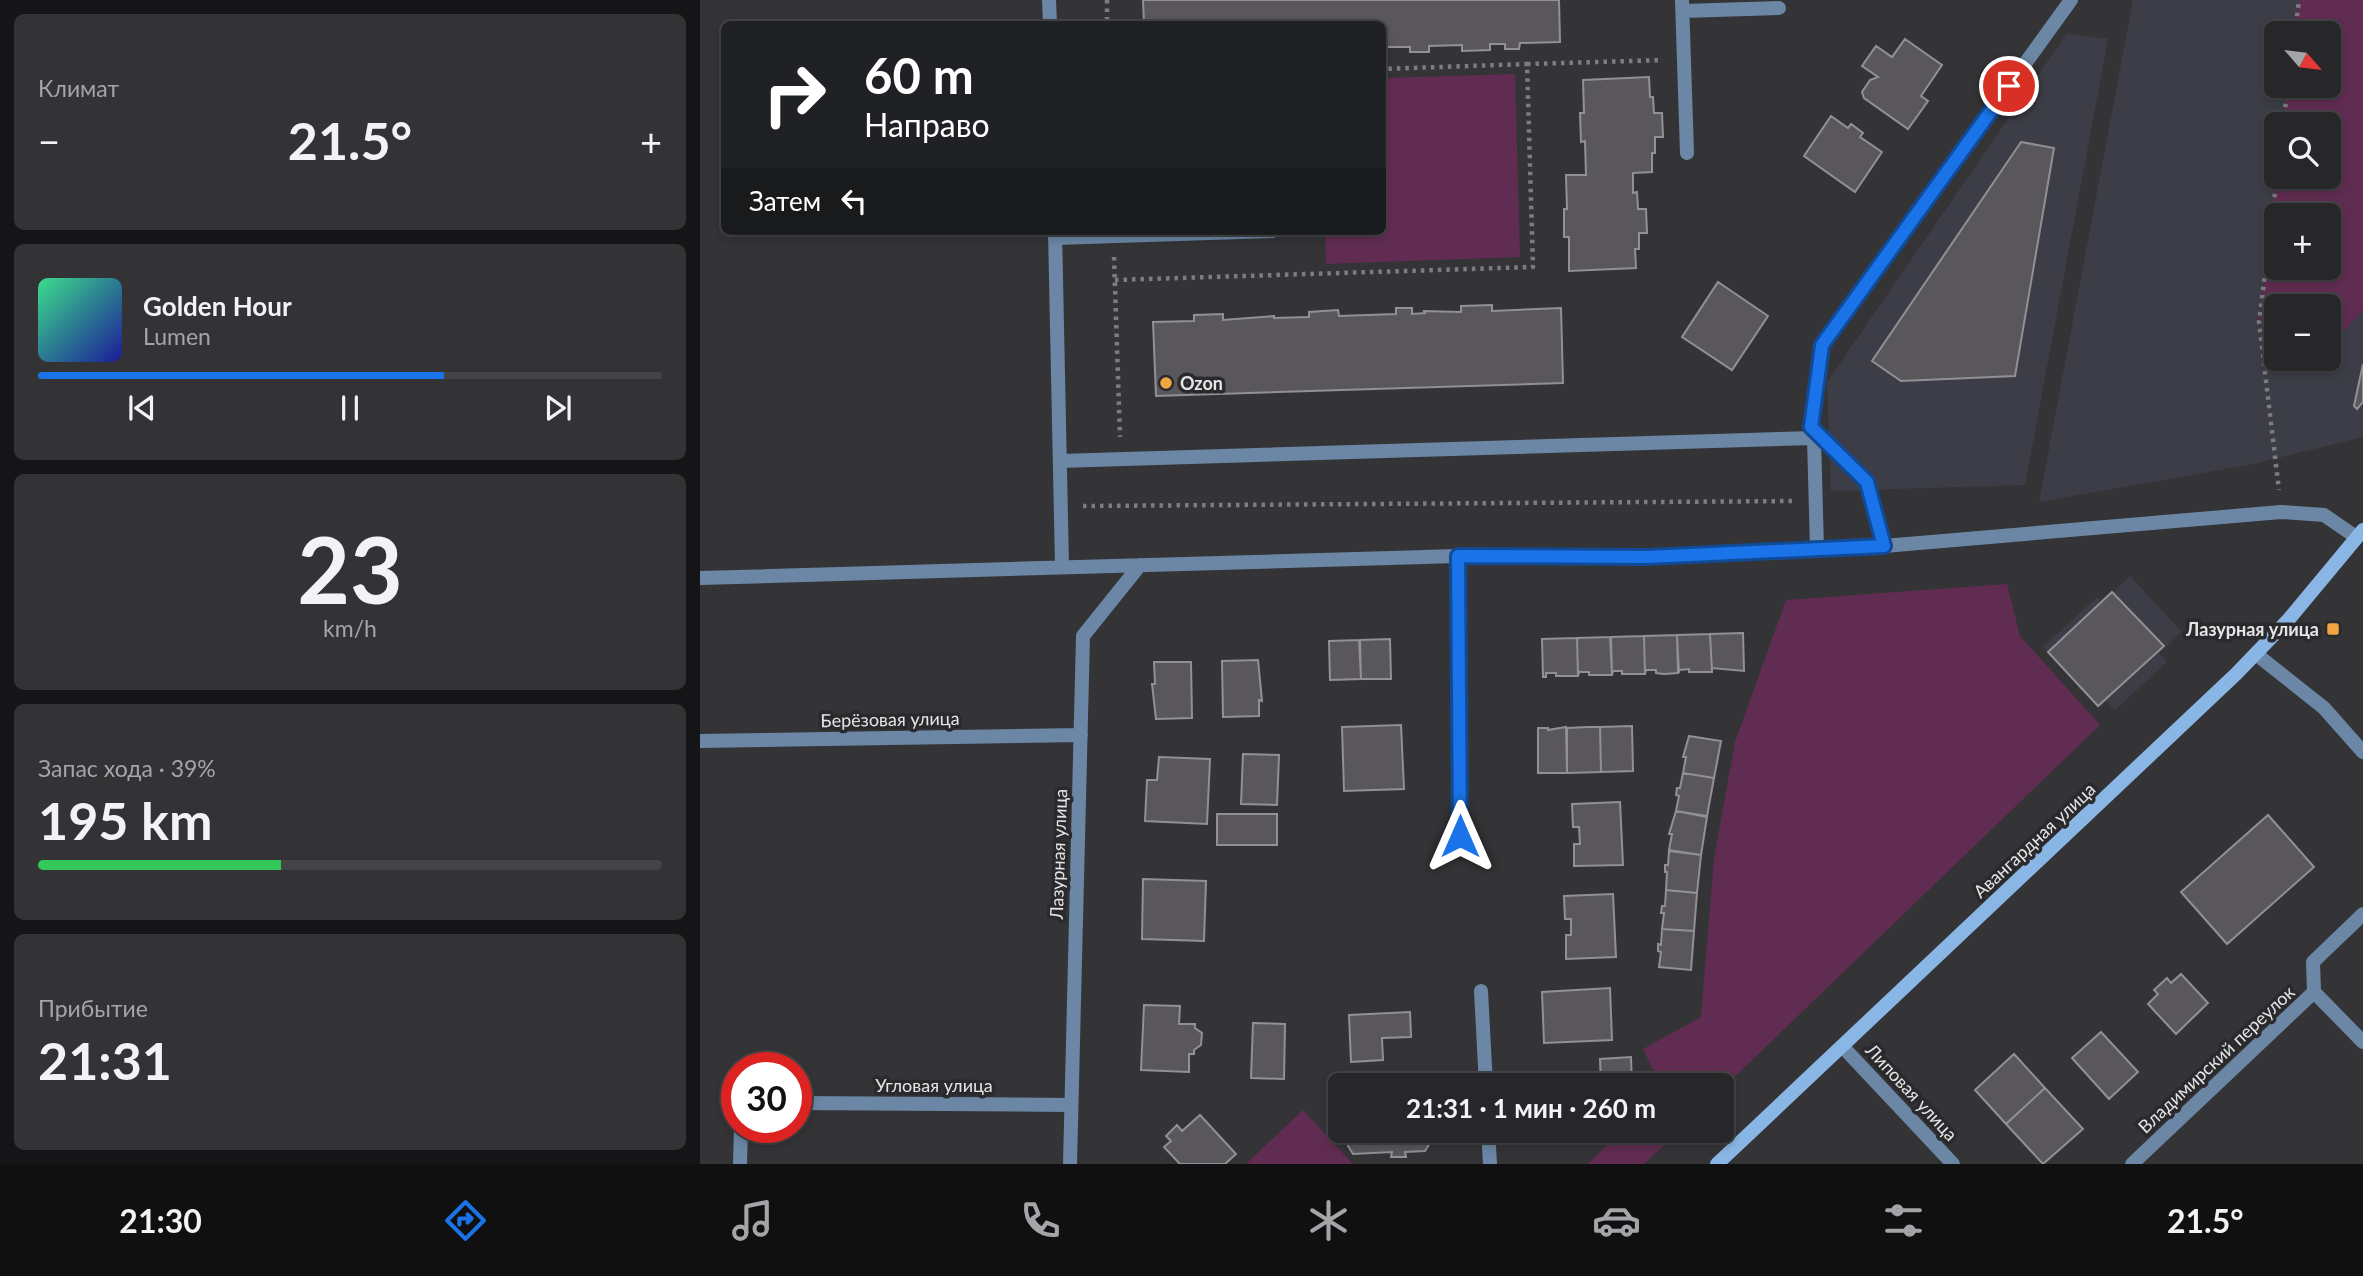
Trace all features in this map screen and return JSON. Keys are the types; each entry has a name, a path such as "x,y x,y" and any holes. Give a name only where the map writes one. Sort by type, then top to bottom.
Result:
{"main road":[{"name":"Авангардная улица","path":"1717,1164 2256,654 2360,534"}],"street":[{"path":"1049,0 1049,21"},
{"path":"1884,546 1867,482 1811,427 1822,345 2071,0"},
{"path":"1688,153 1682,5 1779,8"},
{"path":"1062,566 1055,235 1130,235"},
{"path":"1060,461 1814,438 1817,549"},
{"path":"700,578 1458,556 1647,557 1884,546 2281,512 2323,515 2360,534"},
{"path":"1458,556 1460,836"},
{"name":"Лазурная улица","path":"1070,1164 1083,636 1140,565"},
{"path":"2256,654 2324,708 2363,752"},
{"name":"Берёзовая улица","path":"700,741 1081,735"},
{"name":"Владимирский переулок","path":"2132,1164 2314,992 2313,962 2363,915"},
{"path":"1481,991 1485,1073"},
{"path":"2314,992 2363,1042"},
{"name":"Липовая улица","path":"1843,1047 1953,1164"},
{"name":"Угловая улица","path":"812,1103 1071,1105"},
{"path":"740,1164 741,1143"},
{"path":"1489,1143 1490,1164"}],"path":[{"path":"1107,0 1107,21"},
{"path":"2296,21 2299,0"},
{"path":"1386,69 1684,59"},
{"path":"1115,280 1533,267 1527,64"},
{"path":"2276,189 2259,322 2281,512"},
{"path":"1114,236 1120,459"},
{"path":"1061,506 1815,501"}],"shaded area":[{"path":"2133,0 2363,0 2363,437 2254,464 2039,502"},
{"path":"2299,0 2363,0 2363,310 2341,334 2341,294 2264,294 2264,331 2259,322 2264,280 2341,280 2341,203 2274,203 2276,189 2341,189 2341,112 2285,112 2286,98 2342,98 2342,21 2296,21"},
{"path":"2067,33 2108,39 2025,485 1831,491 1827,382"},
{"path":"1515,74 1520,257 1326,264 1325,235 1386,235 1386,78"},
{"path":"2130,576 2182,632 2159,653 2167,662 2115,710 2106,701 2100,708 2043,647 2097,597 2102,603"},
{"path":"2007,584 2020,636 2100,725 1734,1077 1734,1073 1654,1073 1643,1049 1701,1017 1714,858 1735,742 1786,600"},
{"path":"1303,1110 1328,1137 1328,1143 1334,1143 1353,1164 1246,1164"},
{"path":"1609,1143 1666,1143 1644,1164 1588,1164"}],"building":[{"path":"1143,0 1559,0 1560,42 1520,43 1519,49 1505,49 1505,44 1490,44 1490,50 1462,51 1462,45 1429,46 1429,52 1410,52 1410,47 1386,47 1386,21 1144,21"},
{"path":"1905,39 1942,65 1921,96 1928,101 1908,129 1864,98 1862,92 1870,80 1878,77 1862,66 1876,46 1892,57"},
{"path":"1649,77 1654,113 1662,113 1663,137 1655,137 1652,172 1633,173 1633,193 1637,192 1638,209 1646,209 1647,233 1639,233 1639,249 1635,249 1636,268 1569,271 1569,237 1564,237 1566,175 1586,175 1585,141 1581,142 1580,113 1584,113 1583,80"},
{"path":"1831,116 1848,128 1851,124 1863,133 1860,137 1882,152 1855,192 1804,156"},
{"path":"2021,142 2054,148 2015,376 1901,381 1872,361"},
{"path":"1718,282 1768,316 1732,370 1682,337"},
{"path":"1492,305 1492,311 1561,308 1563,383 1156,396 1153,322 1194,321 1194,315 1223,314 1223,320 1274,316 1309,317 1309,312 1338,310 1339,316 1396,314 1396,308 1412,308 1412,314 1425,313 1424,311 1461,312 1461,306"},
{"path":"2363,364 2363,402 2357,409 2354,406"},
{"path":"2112,592 2164,646 2098,706 2048,652"},
{"path":"1743,633 1744,671 1712,668 1712,672 1710,634"},
{"path":"1710,634 1712,672 1689,672 1689,669 1679,670 1679,673 1677,635"},
{"path":"1677,635 1678,673 1664,674 1656,673 1656,670 1646,670 1645,674 1644,636"},
{"path":"1644,636 1645,674 1622,674 1622,671 1613,671 1612,675 1611,637"},
{"path":"1610,637 1612,675 1579,672 1578,676 1577,638"},
{"path":"1577,638 1578,676 1546,673 1546,677 1543,677 1542,639"},
{"path":"1390,639 1391,679 1361,679 1360,640"},
{"path":"1359,640 1361,679 1330,680 1329,641"},
{"path":"1258,660 1262,701 1259,700 1259,716 1223,717 1222,661"},
{"path":"1154,662 1191,662 1192,718 1156,719 1152,684 1155,684"},
{"path":"1401,725 1404,789 1344,791 1342,727"},
{"path":"1632,726 1633,771 1601,772 1600,727"},
{"path":"1566,727 1567,773 1538,773 1538,728 1548,730"},
{"path":"1600,727 1601,772 1567,773 1567,728"},
{"path":"1689,736 1721,741 1714,778 1683,773 1686,757 1683,757"},
{"path":"1243,754 1279,755 1277,805 1241,804"},
{"path":"1159,757 1210,759 1207,824 1145,821 1147,780 1157,780"},
{"path":"1683,773 1714,778 1707,816 1676,811 1679,796 1676,795 1677,788 1680,788"},
{"path":"1620,802 1623,865 1574,866 1574,844 1580,844 1579,827 1573,827 1572,804"},
{"path":"1676,811 1707,817 1701,855 1669,850 1672,834 1669,834"},
{"path":"1217,814 1277,814 1277,845 1217,845"},
{"path":"2268,815 2314,867 2227,944 2181,892"},
{"path":"1669,851 1701,855 1697,893 1666,890 1665,865 1668,865"},
{"path":"1143,879 1206,881 1204,941 1142,939"},
{"path":"1666,890 1697,893 1694,931 1662,929 1664,913 1661,913 1662,906 1665,906"},
{"path":"1613,894 1616,957 1566,959 1566,935 1571,935 1571,919 1565,919 1564,896"},
{"path":"1662,929 1694,931 1691,970 1659,967 1661,952 1658,951 1658,944 1661,945"},
{"path":"2181,974 2208,1003 2176,1034 2148,1004 2158,994 2154,990 2167,978 2171,983"},
{"path":"1610,988 1612,1040 1544,1043 1542,992"},
{"path":"1144,1005 1180,1006 1179,1024 1195,1024 1195,1028 1202,1033 1201,1045 1194,1050 1194,1054 1189,1054 1189,1072 1141,1070"},
{"path":"1410,1012 1411,1037 1382,1038 1383,1060 1351,1062 1349,1015"},
{"path":"1253,1023 1285,1024 1284,1079 1251,1078"},
{"path":"2101,1032 2138,1072 2109,1099 2072,1058"},
{"path":"2014,1054 2045,1088 2006,1124 1975,1090"},
{"path":"1631,1057 1632,1073 1601,1073 1600,1059"},
{"path":"2045,1088 2083,1129 2043,1164 2006,1124"},
{"path":"1200,1115 1236,1154 1225,1164 1180,1164 1164,1147 1171,1141 1166,1136 1177,1125 1182,1131"},
{"path":"1348,1143 1430,1143 1425,1151 1405,1152 1406,1157 1391,1157 1392,1152 1353,1154"}],"place":[{"name":"Ozon","path":"1166,383"},
{"name":"Лазурная улица","path":"2333,629"}],"route":[{"path":"1460,836 1458,556 1647,557 1884,546 1867,482 1811,427 1822,345 2009,86"}]}
